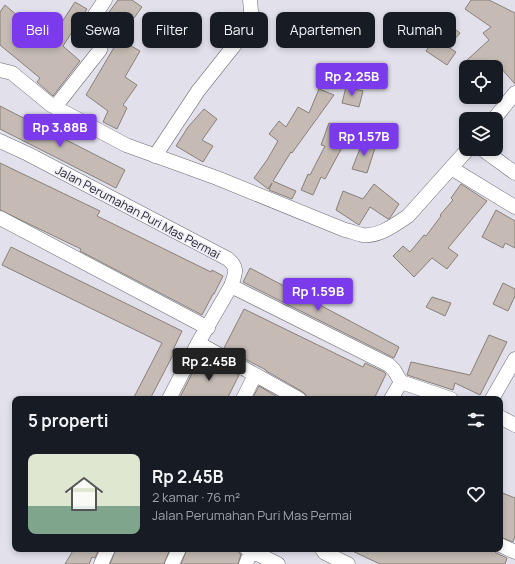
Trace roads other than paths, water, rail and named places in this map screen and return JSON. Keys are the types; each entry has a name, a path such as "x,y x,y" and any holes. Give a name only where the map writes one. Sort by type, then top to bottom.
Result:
{"street":[{"path":"55,107 100,50 102,40 91,23 96,12 105,0"},
{"path":"155,156 198,91 252,21 250,0"},
{"path":"0,70 12,73 55,107 126,145 217,178 345,230 364,235 379,232 397,224 408,216 462,156"},
{"path":"500,112 515,93"},
{"name":"Jalan Perumahan Puri Mas Permai","path":"0,141 28,154 228,259 235,266 236,270 231,286 198,343 171,396"},
{"path":"492,156 515,173"},
{"path":"451,168 515,207"},
{"path":"0,218 208,328"},
{"path":"231,286 389,365 394,370 401,382 442,396"},
{"path":"198,343 294,396"},
{"path":"494,396 515,359"},
{"path":"244,396 255,375"},
{"path":"393,396 401,382"},
{"path":"503,419 515,425"},
{"path":"503,546 515,552"},
{"path":"101,564 107,552"},
{"path":"172,564 178,552"},
{"path":"324,552 348,564"},
{"path":"248,555 278,564"}]}
